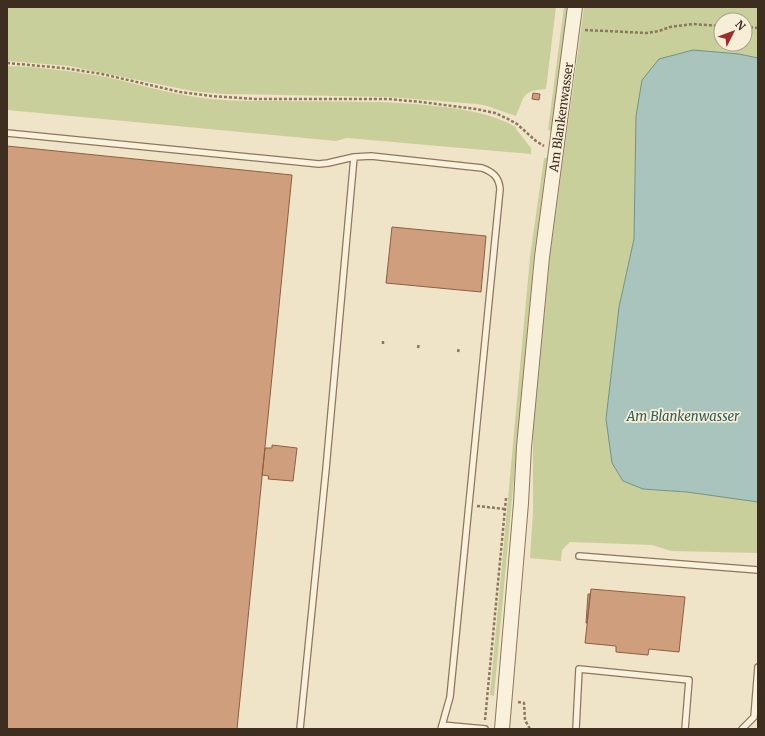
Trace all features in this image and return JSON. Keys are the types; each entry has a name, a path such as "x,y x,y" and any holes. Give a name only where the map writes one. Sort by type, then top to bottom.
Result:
{"street":[{"name":"Am Blankenwasser","path":"502,729 520,519 524,439 542,256 575,7"}],"lane":[{"path":"7,133 300,163 328,163 354,157 371,156 482,168 490,170 496,176 500,189 450,698 441,727 485,729"},
{"path":"300,729 326,469 354,157"},
{"path":"579,556 758,570"},
{"path":"742,729 754,716 758,667"},
{"path":"576,729 580,670 689,680 684,729"}],"path":[{"path":"573,28 647,33 659,31 670,26 693,24 713,25"},
{"path":"7,63 63,68 102,74 180,92 211,96 255,99 389,99 476,109 494,113 508,119 517,124 536,142 556,148"},
{"path":"418,348 419,343"},
{"path":"458,352 459,348"},
{"path":"486,507 505,509"},
{"path":"524,703 525,720 530,729"}],"green space":[{"path":"7,7 556,7 546,89 532,91 525,95 516,116 477,104 388,97 222,94 192,91 69,66 7,61"},
{"path":"564,7 568,7 551,131 548,130"},
{"path":"584,7 758,7 758,58 739,54 636,116 634,239 619,307 606,419 643,489 687,492 758,502 758,553 671,551 652,545 570,542 562,550 561,561 530,558 533,512 533,432 550,256"},
{"path":"7,66 44,68 94,75 210,99 245,101 396,103 466,110 497,118 516,127 531,148 531,154 347,138 336,141 7,110"},
{"path":"544,158 547,158 534,258 494,696 490,695 530,257"}],"water":[{"name":"Am Blankenwasser","path":"693,50 739,54 758,58 758,502 687,492 643,489 623,481 612,463 606,419 619,307 634,239 636,116 642,80 659,59"}],"building":[{"path":"533,93 540,94 539,100 532,99"},
{"path":"7,146 292,175 237,729 7,729"},
{"path":"392,227 486,236 481,292 386,283"},
{"path":"272,445 297,448 293,481 268,479 269,476 262,475 265,448 272,448"},
{"path":"591,589 685,597 679,652 649,649 648,655 616,652 616,646 585,643"},
{"path":"588,594 590,594 586,623"}]}
